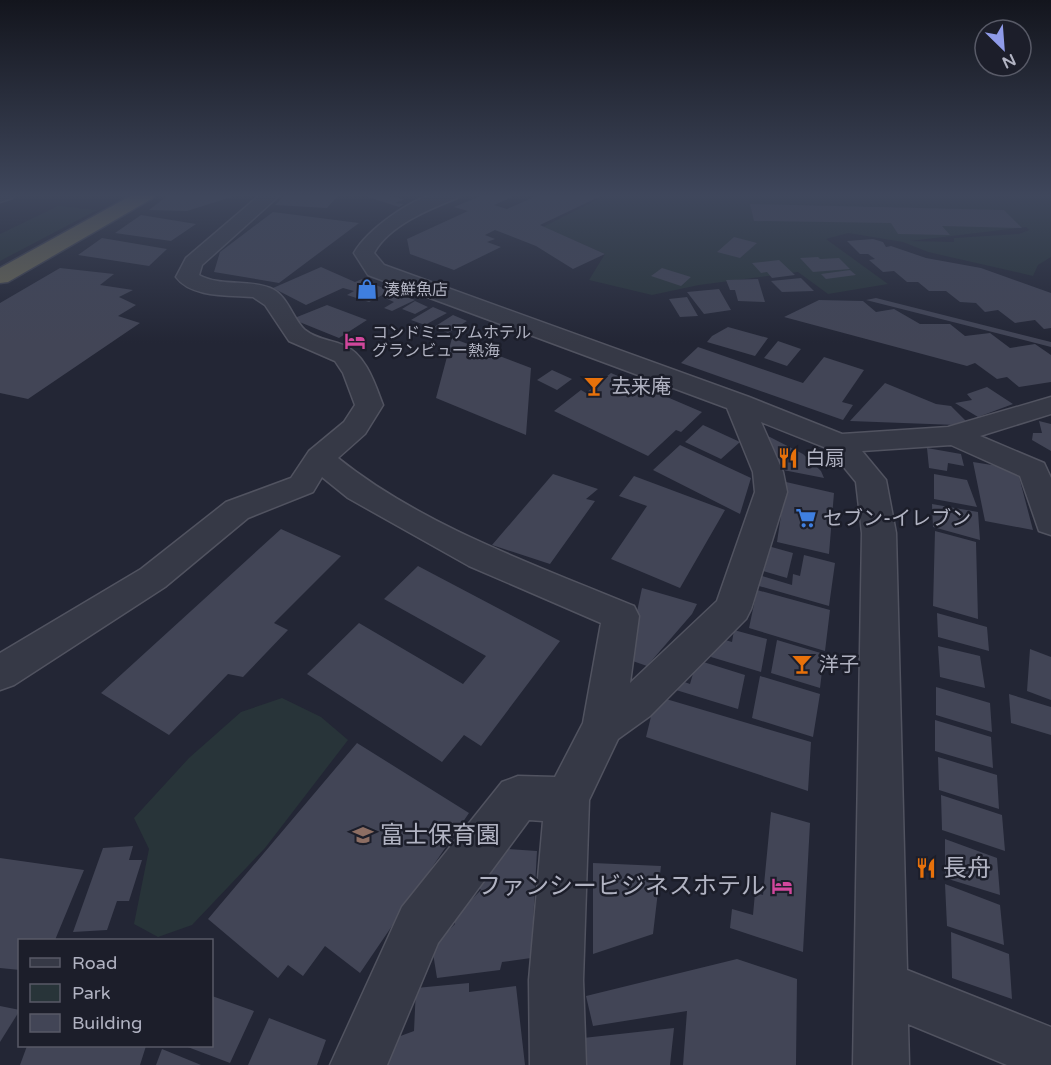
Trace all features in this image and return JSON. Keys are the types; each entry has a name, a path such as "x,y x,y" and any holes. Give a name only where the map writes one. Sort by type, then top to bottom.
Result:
{"highway":[{"path":"0,278 60,244"}],"street":[{"path":"0,673 153,579 237,510 302,485 319,458 355,428 369,405 359,378 343,355 309,343 296,334 273,301 264,294 201,286 187,277 193,262 214,244"},
{"path":"368,244 364,253 376,270 739,403 839,443 953,435 1051,405"},
{"path":"603,726 636,703 733,609 771,492 768,472 739,403"},
{"path":"953,435 1042,473 1051,524"},
{"path":"839,443 871,480 879,533 881,1065"},
{"path":"319,458 359,491 481,557 621,616 603,726 567,800 556,980 558,1065"},
{"path":"358,1065 420,925 518,798 567,800"},
{"path":"880,986 1051,1055"}],"green space":[{"path":"0,244 33,244 0,261"},
{"path":"581,244 832,244 888,284 828,294 798,272 699,285 652,295 589,280 605,254"},
{"path":"907,244 1051,244 1051,257 1038,265 1033,276 928,252"},
{"path":"282,698 321,717 348,740 265,848 192,925 158,937 134,924 149,849 134,818 189,758 241,712"}],"building":[{"path":"94,244 136,244 167,249 149,266 78,255"},
{"path":"231,244 331,244 279,283 214,272 220,252"},
{"path":"408,244 492,244 501,247 454,270 410,254"},
{"path":"530,244 582,244 605,254 573,269"},
{"path":"726,244 756,244 740,258 717,252"},
{"path":"850,244 884,244 886,247 891,246 926,258 981,268 1051,293 1051,328 1044,329 1035,320 1015,323 998,310 985,312 976,303 960,302 946,291 929,291 918,282 907,282 894,271 883,272 869,260 875,259 868,254 860,254"},
{"path":"818,257 820,259 839,258 850,269 813,272 800,258"},
{"path":"779,260 795,275 772,278 767,272 761,273 752,263"},
{"path":"321,267 355,282 362,279 390,291 369,302 347,295 354,291 343,288 306,305 273,288"},
{"path":"60,268 114,274 100,285 133,290 119,297 136,305 118,316 140,323 28,399 0,393 0,303"},
{"path":"662,268 691,277 681,286 651,276"},
{"path":"850,270 856,275 826,279 821,274"},
{"path":"801,278 814,291 782,292 771,281"},
{"path":"758,279 765,302 738,301 735,290 730,290 726,280"},
{"path":"719,289 731,310 704,314 687,292"},
{"path":"394,291 415,300 392,311 384,308 394,302 383,297"},
{"path":"687,297 698,316 680,317 669,299"},
{"path":"876,298 1051,342 1051,347 866,300"},
{"path":"819,300 863,301 876,312 894,309 920,324 950,324 965,336 990,333 1010,348 1035,344 1051,355 1051,382 1019,387 1007,377 997,379 975,363 967,366 784,317"},
{"path":"415,301 428,307 415,314 402,309"},
{"path":"327,305 367,320 339,338 292,319"},
{"path":"433,307 447,313 425,325 411,320"},
{"path":"453,315 467,321 448,333 434,327"},
{"path":"728,327 768,338 755,356 707,342 712,336"},
{"path":"452,338 531,368 526,435 436,398"},
{"path":"778,341 801,349 787,366 764,358"},
{"path":"698,347 803,383 824,357 864,370 842,402 853,405 843,420 681,363"},
{"path":"552,370 572,379 557,390 537,380"},
{"path":"611,373 702,412 681,432 676,430 648,456 554,411 581,390 586,393"},
{"path":"885,383 936,404 951,406 966,421 956,425 850,421"},
{"path":"987,387 1013,404 978,417 955,403 972,400 967,394"},
{"path":"1039,421 1051,424 1051,451 1032,440 1033,433 1042,433"},
{"path":"703,425 740,442 721,459 685,442"},
{"path":"766,435 803,454 821,471 824,478 778,469"},
{"path":"680,445 751,478 740,514 653,470"},
{"path":"927,448 961,454 964,466 948,463 947,471 929,468"},
{"path":"973,462 1017,469 1033,530 985,521"},
{"path":"553,474 598,489 586,499 595,501 550,564 492,545"},
{"path":"934,474 967,480 977,507 934,499"},
{"path":"634,476 725,510 680,588 611,559 647,506 619,496"},
{"path":"786,482 834,493 829,554 777,542"},
{"path":"932,504 978,512 980,540 933,527"},
{"path":"281,529 341,556 274,623 288,630 243,677 228,674 169,735 101,693"},
{"path":"935,531 976,542 978,619 933,606"},
{"path":"768,546 793,553 787,578 763,571"},
{"path":"804,555 835,563 829,606 759,586 762,576 792,585 793,574 800,576"},
{"path":"418,566 560,641 481,746 464,735 442,762 307,674 359,623 463,684 486,656 384,599"},
{"path":"642,588 697,604 692,614 647,666 627,659"},
{"path":"757,590 830,610 825,651 749,628"},
{"path":"937,613 987,627 989,651 938,637"},
{"path":"734,630 767,639 761,672 711,657 715,643 722,639 732,642"},
{"path":"777,640 824,654 820,688 771,673"},
{"path":"938,646 980,656 985,688 940,677"},
{"path":"1030,649 1051,657 1051,700 1027,691"},
{"path":"697,660 745,675 738,709 676,690 679,680 690,684"},
{"path":"760,676 820,694 813,737 752,718"},
{"path":"936,687 990,703 992,732 936,715"},
{"path":"1009,694 1051,707 1051,735 1011,723"},
{"path":"656,696 811,742 808,791 646,737"},
{"path":"935,720 991,737 993,768 935,751"},
{"path":"357,743 469,813 360,973 325,946 303,976 288,965 278,978 208,919"},
{"path":"938,757 997,775 999,809 939,790"},
{"path":"941,795 1002,815 1005,851 942,830"},
{"path":"771,812 810,823 803,952 730,928 732,909 753,915 755,893 763,895"},
{"path":"945,839 997,858 1000,895 945,878"},
{"path":"133,846 129,860 142,860 129,901 117,901 107,930 73,932 103,848"},
{"path":"508,849 537,851 531,958 502,962 500,970 437,978 432,947 455,924 453,918 481,890 477,885"},
{"path":"0,858 84,870 55,939 18,939 18,970 0,968"},
{"path":"593,863 661,866 653,934 593,954"},
{"path":"945,884 1000,905 1004,945 947,926"},
{"path":"951,932 1009,954 1012,999 952,978"},
{"path":"737,959 797,979 796,1065 683,1065 687,1011 593,1026 586,996"},
{"path":"469,983 469,992 516,986 525,1065 385,1065 395,1038 414,1031 416,988"},
{"path":"213,996 254,1011 230,1063 188,1047 213,1047"},
{"path":"0,1006 18,1010 18,1013 0,1042"},
{"path":"269,1018 326,1040 317,1065 248,1065"},
{"path":"674,1028 670,1065 586,1065 583,1038"},
{"path":"27,1047 146,1047 140,1065 20,1065"},
{"path":"162,1049 201,1065 156,1065"}],"place":[{"name":"湊鮮魚店","path":"367,289"},
{"name":"コンドミニアムホテル グランビュー熱海","path":"355,341"},
{"name":"去来庵","path":"594,386"},
{"name":"白扇","path":"788,458"},
{"name":"セブン-イレブン","path":"806,518"},
{"name":"洋子","path":"802,664"},
{"name":"富士保育園","path":"363,835"},
{"name":"長舟","path":"926,868"},
{"name":"ファンシービジネスホテル","path":"782,886"}]}
